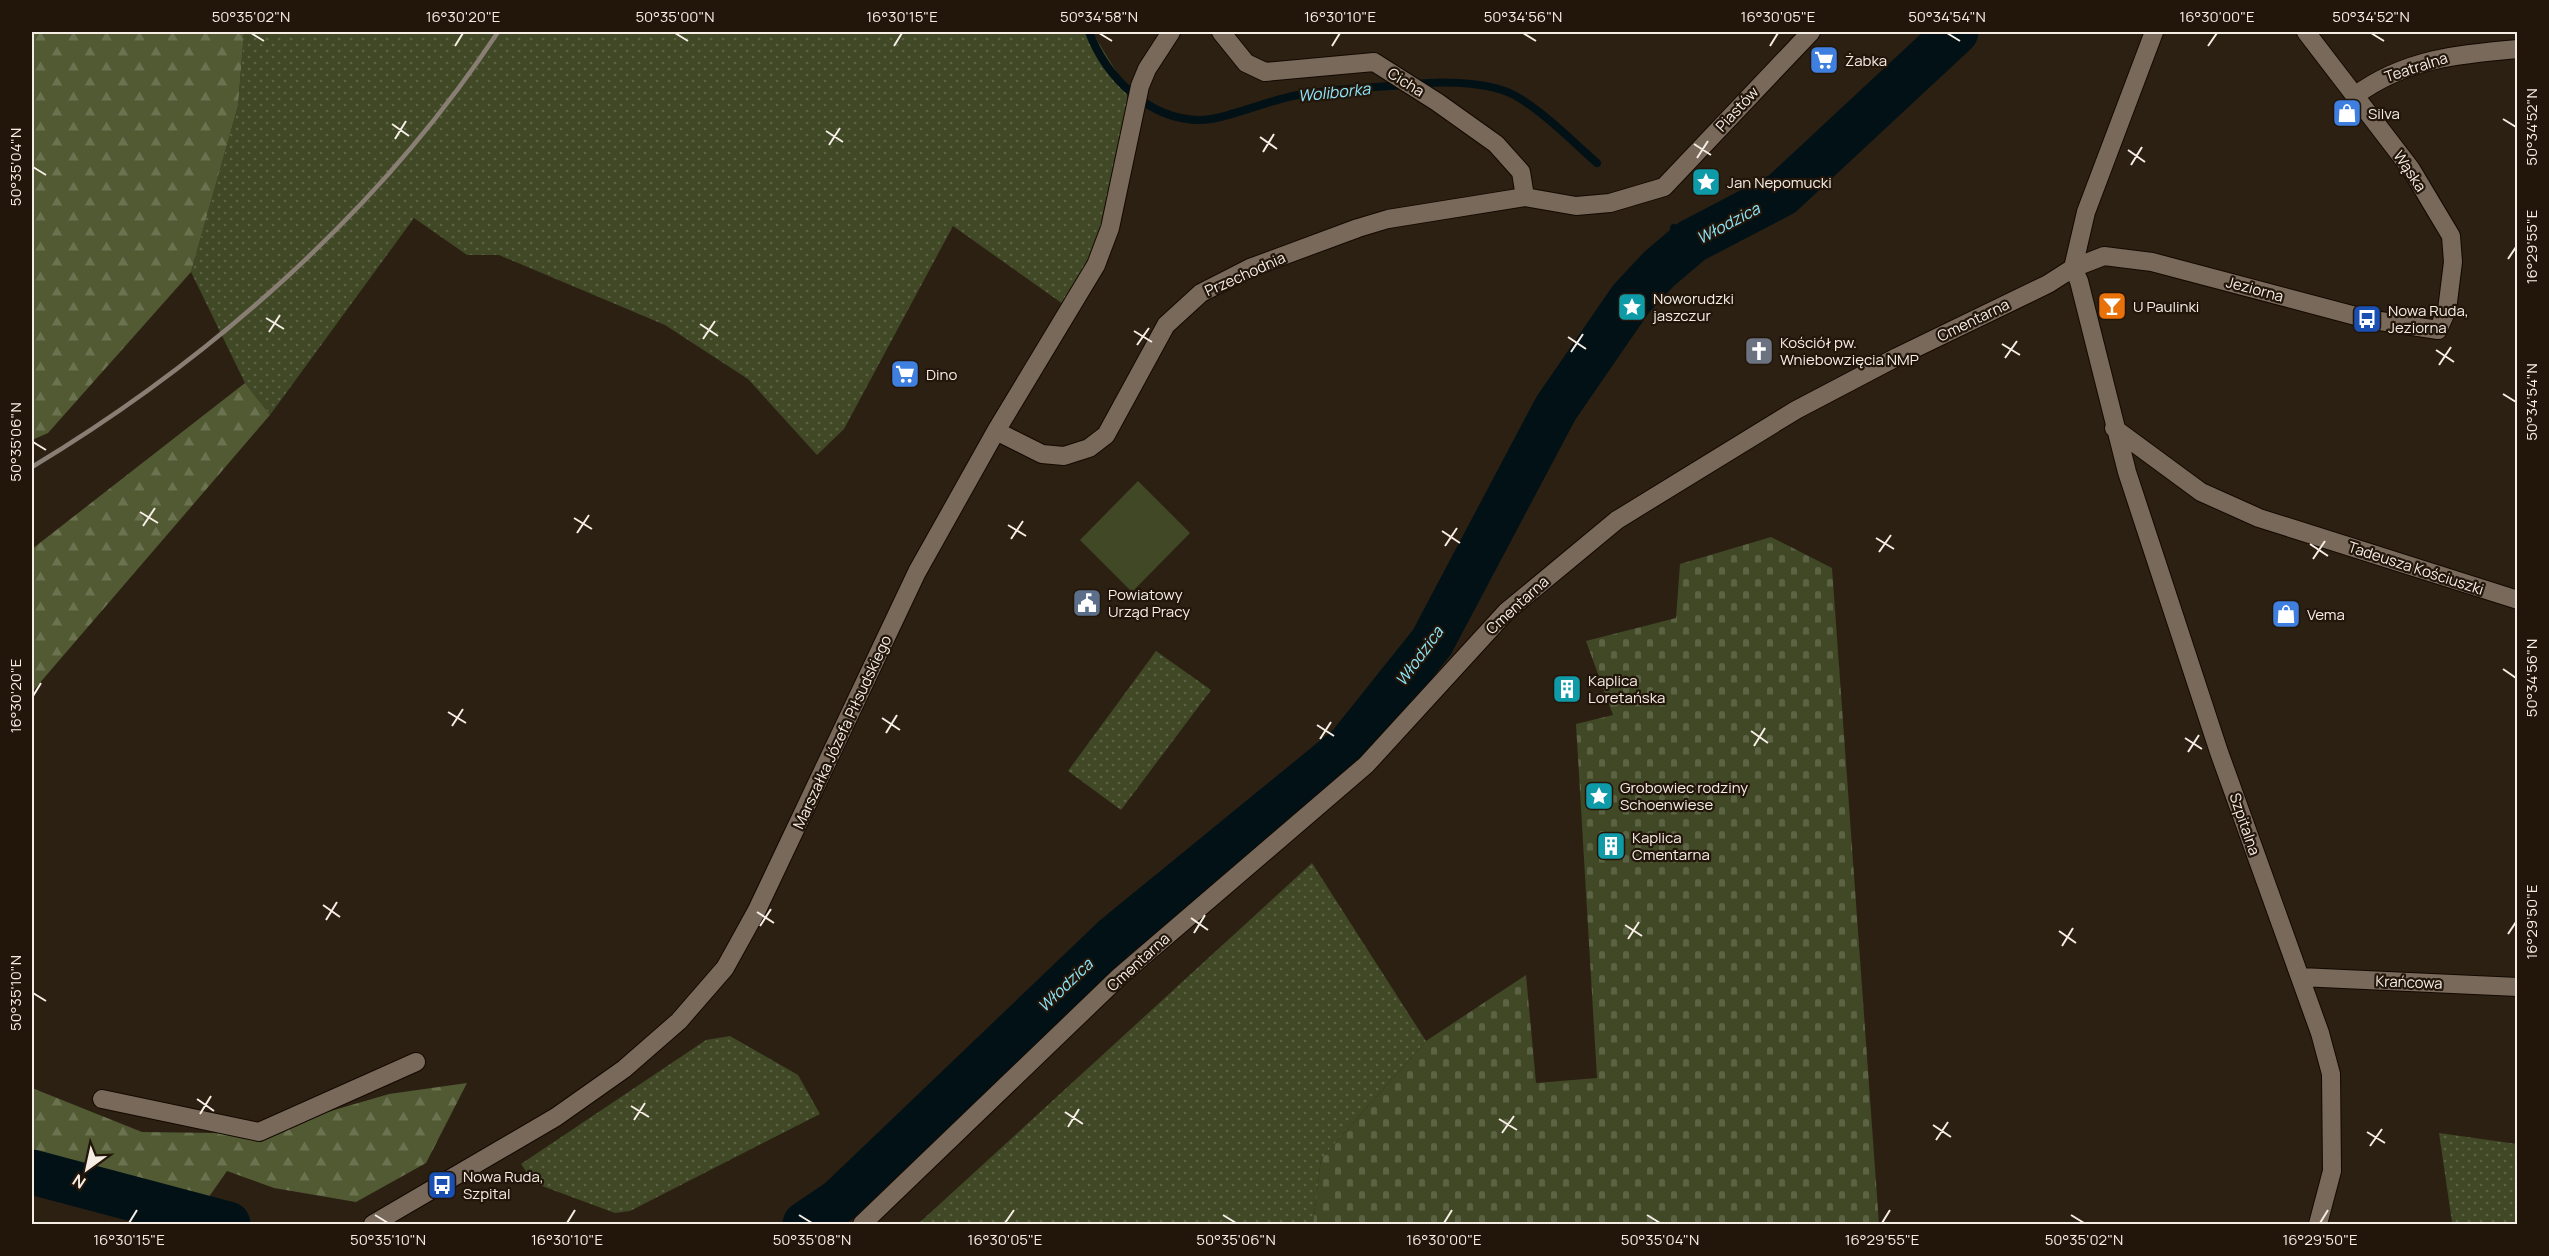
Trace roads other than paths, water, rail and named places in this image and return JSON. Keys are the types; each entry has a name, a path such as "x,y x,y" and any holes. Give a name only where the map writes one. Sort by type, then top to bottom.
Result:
{"street":[{"name":"Marszałka Józefa Piłsudskiego","path":"373,1224 556,1117 624,1069 680,1021 725,968 767,890 917,572 996,431 1096,265 1110,228 1140,86 1147,69 1171,32"},
{"name":"Cicha","path":"1221,32 1246,63 1265,72 1374,62 1437,102 1496,144 1521,172 1525,197"},
{"name":"Piastów","path":"1525,197 1576,206 1610,203 1664,187 1811,32"},
{"path":"2114,428 2079,281 2073,268 2086,212 2154,32"},
{"name":"Wąska","path":"2306,32 2411,169 2451,236 2453,262 2450,291 2447,310 2438,330"},
{"name":"Teatralna","path":"2356,95 2377,80 2440,57 2517,49"},
{"name":"Przechodnia","path":"996,431 1042,454 1064,456 1089,448 1106,435 1166,325 1201,292 1250,268 1388,219 1525,197"},
{"name":"Jeziorna","path":"2073,268 2104,255 2152,262 2367,319 2438,330"},
{"name":"Cmentarna","path":"862,1224 1120,976 1366,765 1506,612 1617,520 1796,410 1897,357 2048,284 2073,268"},
{"name":"Tadeusza Kościuszki","path":"2114,428 2201,492 2259,518 2517,600"},
{"name":"Szpitalna","path":"2114,428 2219,752 2320,1033 2331,1074 2332,1171 2318,1224"},
{"name":"Krańcowa","path":"2300,977 2517,987"},
{"path":"102,1100 259,1132 416,1062"}],"waterway":[{"name":"Woliborka","path":"1089,32 1106,65 1118,80 1147,104 1164,113 1181,118 1210,119 1282,98 1306,94 1402,85"},
{"name":"Włodzica","path":"805,1224 839,1201 1114,938 1349,746 1432,642 1556,408 1631,299 1659,269 1692,241 1782,194 1956,32"},
{"name":"Woliborka","path":"1414,84 1447,82 1502,90 1538,111 1597,163"},
{"name":"Woliborka","path":"1674,228 1692,241"},
{"name":"Włodzica","path":"32,1172 228,1224"}],"railway":[{"path":"32,467 165,378 289,275 347,219 401,159 452,97 498,32"}],"place":[{"name":"Żabka","path":"1824,60"},
{"name":"Silva","path":"2347,113"},
{"name":"Jan Nepomucki","path":"1706,182"},
{"name":"U Paulinki","path":"2112,306"},
{"name":"Noworudzki jaszczur","path":"1632,307"},
{"name":"Nowa Ruda, Jeziorna","path":"2367,319"},
{"name":"Kościół pw. Wniebowzięcia NMP","path":"1759,351"},
{"name":"Dino","path":"905,374"},
{"name":"Powiatowy Urząd Pracy","path":"1087,603"},
{"name":"Vema","path":"2286,614"},
{"name":"Kaplica Loretańska","path":"1567,689"},
{"name":"Grobowiec rodziny Schoenwiese","path":"1599,796"},
{"name":"Kaplica Cmentarna","path":"1611,846"},
{"name":"Nowa Ruda, Szpital","path":"442,1185"}]}
